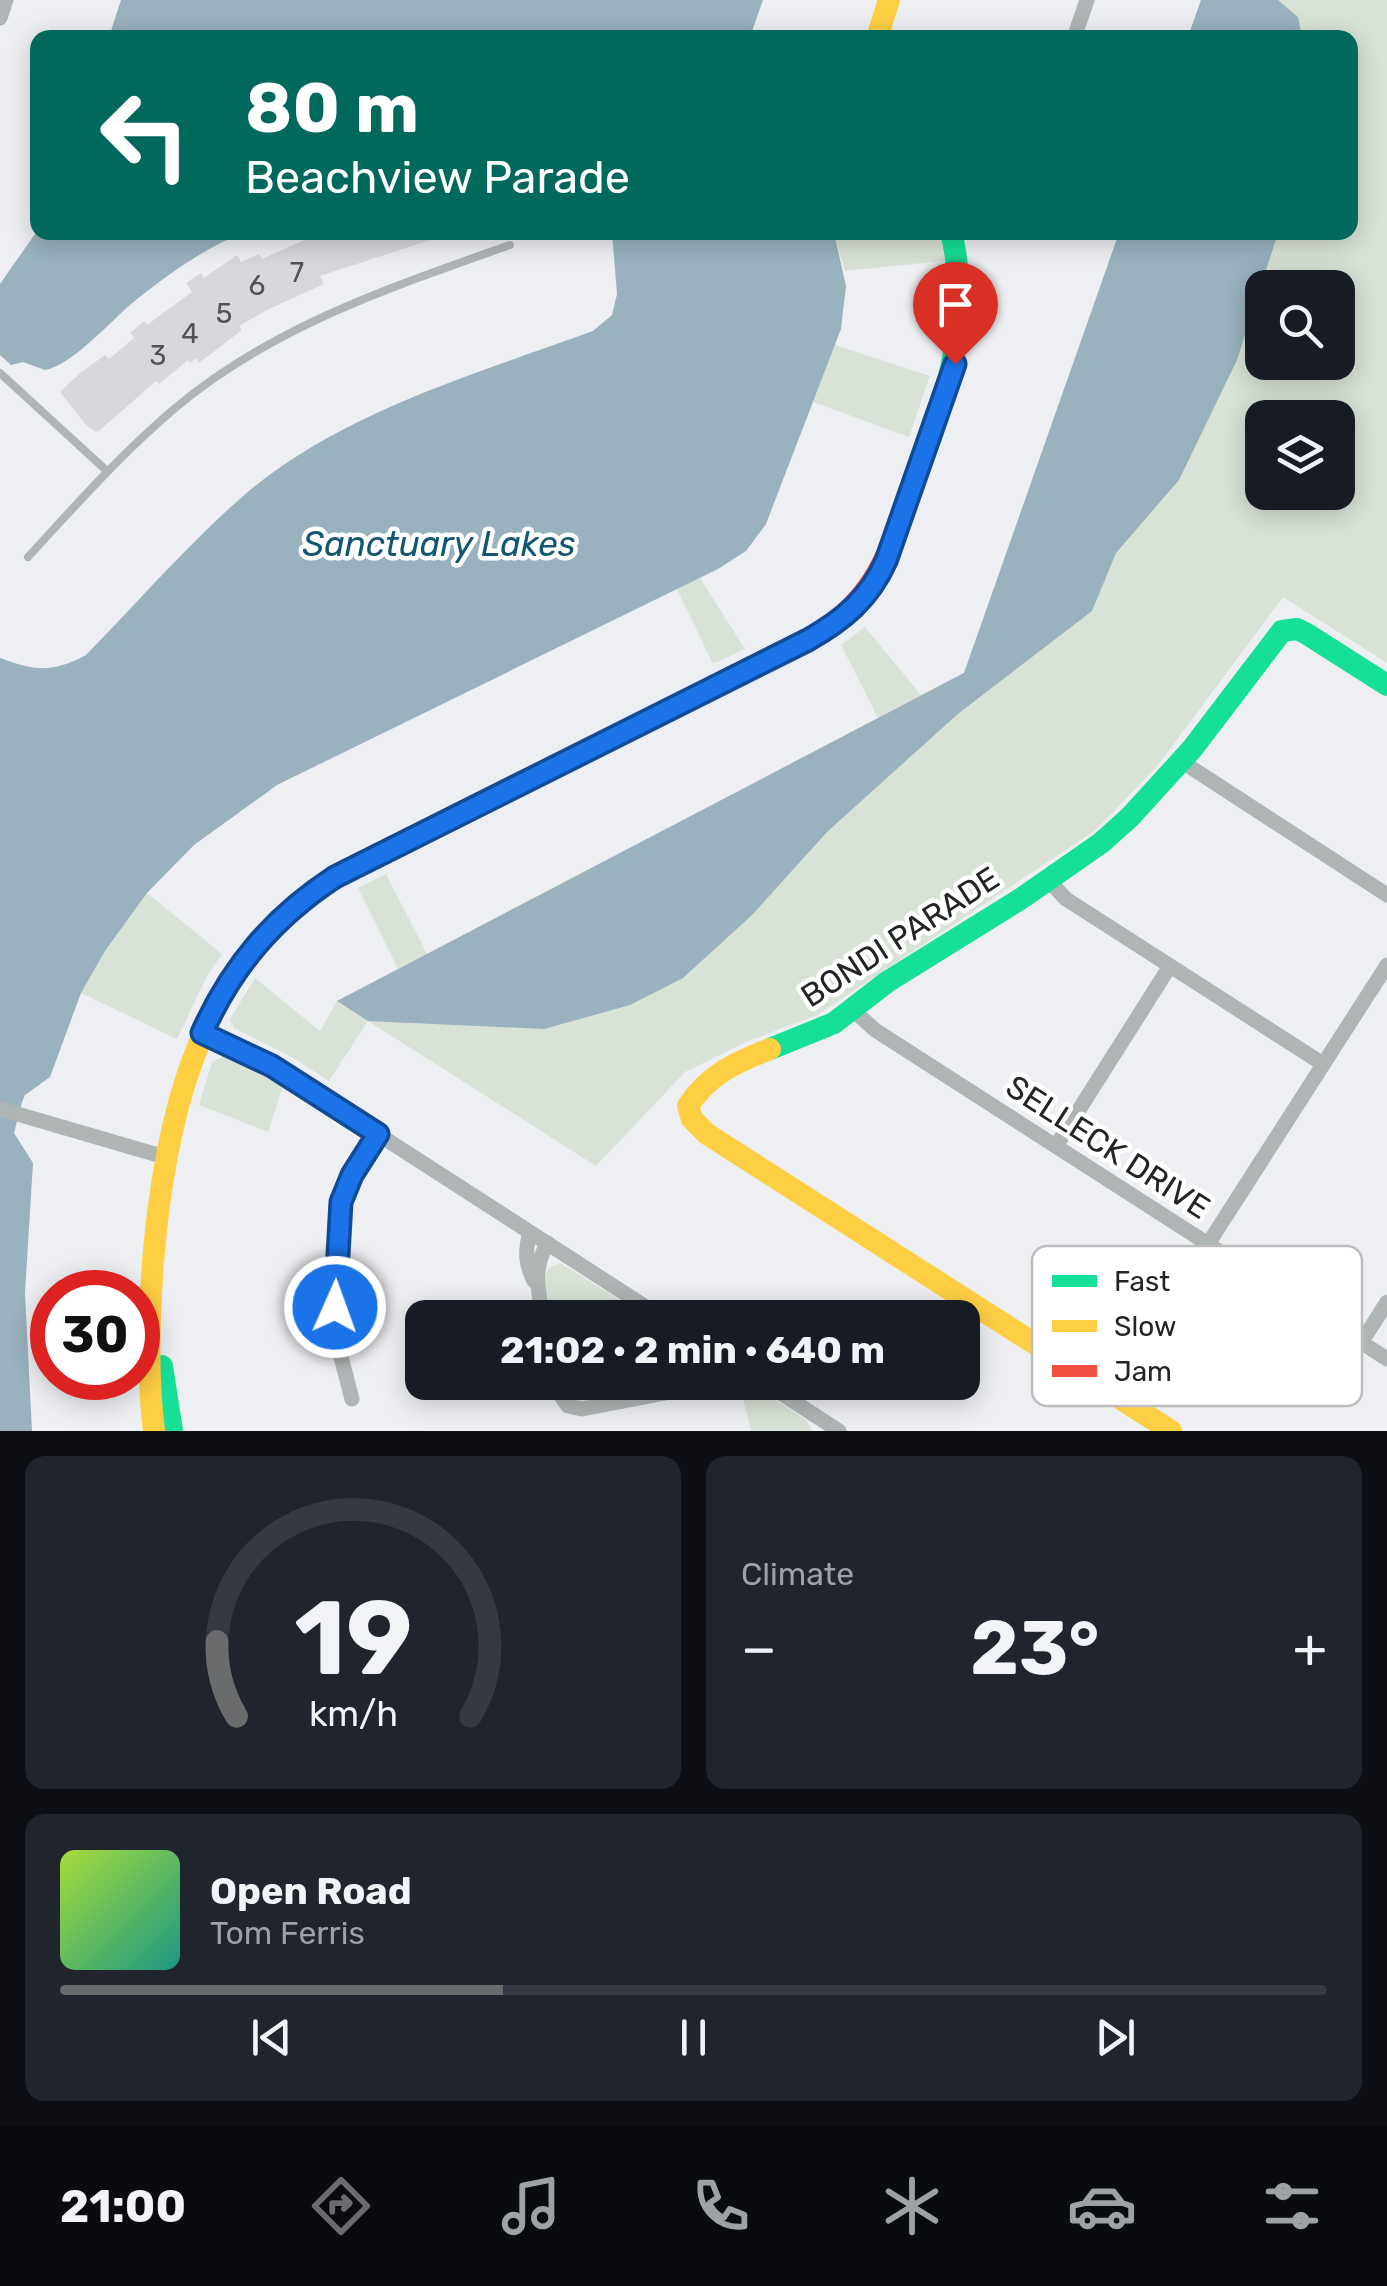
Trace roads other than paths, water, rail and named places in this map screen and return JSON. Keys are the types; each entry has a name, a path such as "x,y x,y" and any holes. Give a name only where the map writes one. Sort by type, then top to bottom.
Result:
{"street":[{"path":"0,18 6,0"},
{"path":"880,30 889,0"},
{"path":"1077,30 1088,0"},
{"path":"154,1270 165,1156 202,1033 223,989 258,941 299,902 335,877 808,640 855,608 874,586 955,364 963,302 953,240"},
{"name":"BONDI PARADE","path":"1032,1342 707,1134 692,1119 688,1106 708,1080 749,1057 829,1026 1116,830 1181,760 1286,630 1307,634 1387,685"},
{"path":"1181,760 1387,895"},
{"path":"1048,880 1066,899 1324,1064"},
{"path":"1208,1244 1387,965"},
{"path":"1056,1146 1170,966"},
{"name":"SELLECK DRIVE","path":"853,1010 875,1030 1211,1246"},
{"path":"202,1033 272,1066 635,1300"},
{"path":"0,1108 165,1156"},
{"path":"352,1399 335,1334 338,1223 347,1184 378,1134"},
{"path":"530,1232 525,1254 536,1284"},
{"path":"539,1300 538,1261 548,1244"},
{"path":"1362,1341 1387,1302"},
{"name":"SELLECK DRIVE","path":"1362,1344 1387,1359"},
{"path":"160,1345 172,1431"},
{"path":"151,1400 154,1431"},
{"path":"564,1400 570,1407 582,1410 632,1400"},
{"path":"790,1400 833,1429"},
{"name":"BONDI PARADE","path":"1132,1406 1171,1431"},
{"path":"560,1423 570,1407"}],"lane":[{"path":"28,557 106,472 175,408 265,346 380,290 510,245"},
{"path":"0,373 106,472"}],"water":[{"path":"121,0 763,0 752,30 111,30"},
{"path":"1201,0 1278,0 1298,17 1301,30 1190,30"},
{"path":"31,240 228,240 170,274 78,352 45,370 23,362 11,365 0,355 0,284"},
{"name":"Sanctuary Lakes","path":"613,240 836,240 846,286 841,329 766,524 746,551 718,569 277,785 194,845 147,893 105,951 81,993 50,1077 25,1095 14,1133 33,1163 25,1293 32,1431 0,1431 0,658 43,668 86,655 202,534 280,467 364,419 455,380 593,331 612,315 617,294"},
{"path":"1117,240 1276,240 1266,270 1245,270 1245,335 1179,480 1116,553 1092,611 959,713 827,832 752,915 683,978 630,1005 544,1029 368,1021 337,1001 964,673"}]}
